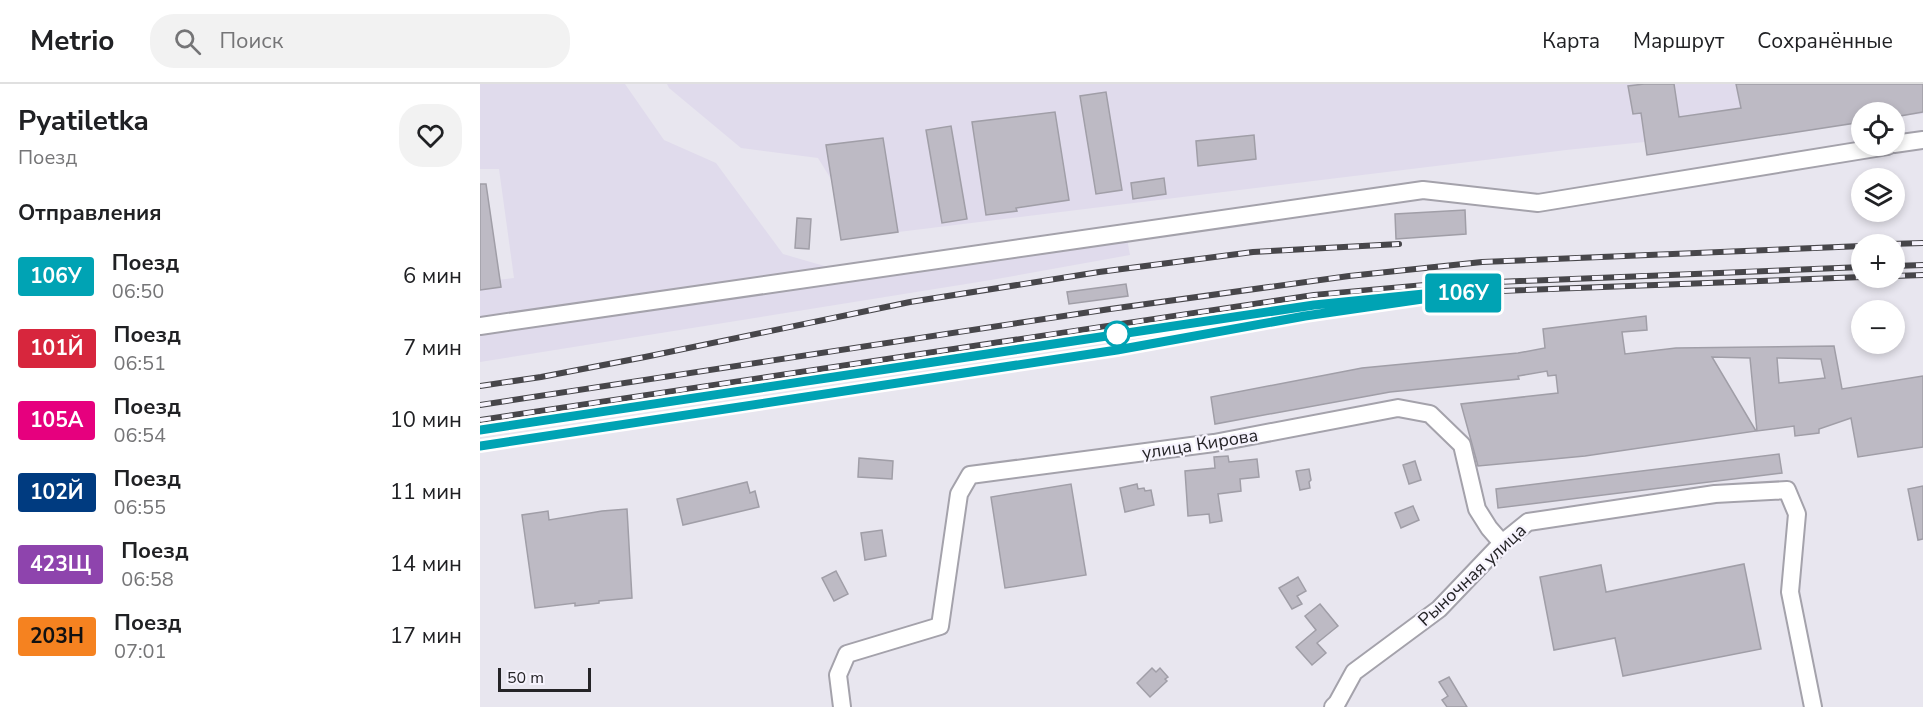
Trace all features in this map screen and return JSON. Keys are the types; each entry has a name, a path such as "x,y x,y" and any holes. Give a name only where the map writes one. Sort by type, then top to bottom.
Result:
{"street":[{"path":"1905,142 1923,140"},
{"path":"480,326 1423,190 1538,203 1851,152"},
{"name":"улица Кирова","path":"842,707 838,675 847,654 940,626 959,494 970,476 1214,443 1398,408 1430,414 1462,445 1477,509 1502,543"},
{"name":"Рыночная улица","path":"1333,707 1354,672 1439,609 1502,543 1528,522 1715,494 1787,490 1797,514 1790,592 1813,707"}],"shaded area":[{"path":"480,84 625,84 664,140 716,163 783,254 845,272 1126,233 1130,255 991,280 480,362 480,282 514,278 499,169 480,169"},
{"path":"667,84 1923,84 1923,114 1905,115 1905,102 1851,102 1851,121 1566,150 866,236 818,158 741,148"}],"building":[{"path":"1674,84 1679,117 1741,108 1736,84 1923,84 1923,112 1905,115 1905,102 1851,102 1851,124 1647,155 1641,113 1633,114 1628,86"},
{"path":"1106,92 1122,190 1096,194 1080,96"},
{"path":"1055,112 1069,200 986,215 972,122"},
{"path":"951,126 967,219 942,223 926,130"},
{"path":"1254,135 1256,159 1198,166 1196,141"},
{"path":"883,138 898,232 841,240 826,145"},
{"path":"1164,178 1166,194 1133,199 1131,183"},
{"path":"480,184 486,184 501,287 480,290"},
{"path":"1465,210 1466,234 1396,239 1395,214"},
{"path":"797,218 811,219 809,249 795,248"},
{"path":"1126,284 1128,296 1069,304 1067,292"},
{"path":"1646,316 1647,330 1622,332 1625,354 1676,348 1834,346 1842,389 1923,376 1923,447 1858,457 1851,418 1819,429 1819,433 1795,436 1794,426 1757,431 1750,358 1712,357 1756,431 1585,456 1478,466 1461,404 1558,393 1556,375 1548,376 1547,371 1518,376 1519,379 1390,392 1215,424 1211,397 1362,368 1518,353 1545,348 1543,329","holes":["1777,358 1821,359 1825,378 1779,383"]},
{"path":"1779,454 1782,473 1498,508 1496,489"},
{"path":"1228,456 1229,462 1257,459 1259,477 1240,479 1241,491 1218,494 1222,521 1210,523 1209,514 1188,516 1185,471 1215,468 1214,457"},
{"path":"859,458 893,461 892,479 858,477"},
{"path":"1415,461 1421,480 1409,484 1403,465"},
{"path":"1309,469 1310,488 1300,490 1296,471"},
{"path":"747,482 750,493 755,491 759,507 683,525 677,499"},
{"path":"1071,484 1086,575 1005,588 991,497"},
{"path":"1137,484 1138,489 1151,490 1154,505 1125,512 1120,488"},
{"path":"1923,486 1923,539 1918,540 1908,489"},
{"path":"1413,506 1419,520 1401,528 1395,513"},
{"path":"627,509 632,598 575,606 575,603 535,608 522,515 548,511 549,520"},
{"path":"882,530 886,556 865,560 861,533"},
{"path":"1744,564 1761,649 1623,676 1615,638 1554,650 1540,577 1601,565 1606,592"},
{"path":"836,571 848,594 834,601 822,578"},
{"path":"1298,577 1306,591 1297,596 1302,604 1292,609 1279,588"},
{"path":"1320,604 1338,626 1317,643 1326,653 1312,665 1296,647 1316,630 1305,616"},
{"path":"1152,668 1156,672 1160,668 1168,677 1165,679 1167,681 1150,697 1137,683"},
{"path":"1449,677 1467,707 1447,707 1442,700 1448,696 1439,682"}],"railway":[{"path":"1905,244 1923,243"},
{"path":"480,386 645,357 910,302 1099,272 1253,252 1399,244"},
{"path":"480,405 1110,309 1349,276 1482,262 1851,246"},
{"path":"1905,266 1923,265"},
{"path":"480,420 1314,295 1425,285 1851,267"},
{"path":"1905,276 1923,275"},
{"path":"480,430 1314,305 1424,294 1851,277"},
{"path":"480,446 1117,350 1360,308"}],"train":[{"name":"106У","path":"480,430 1314,305 1424,294 1464,293 1305,316 1117,350 480,446"}]}
